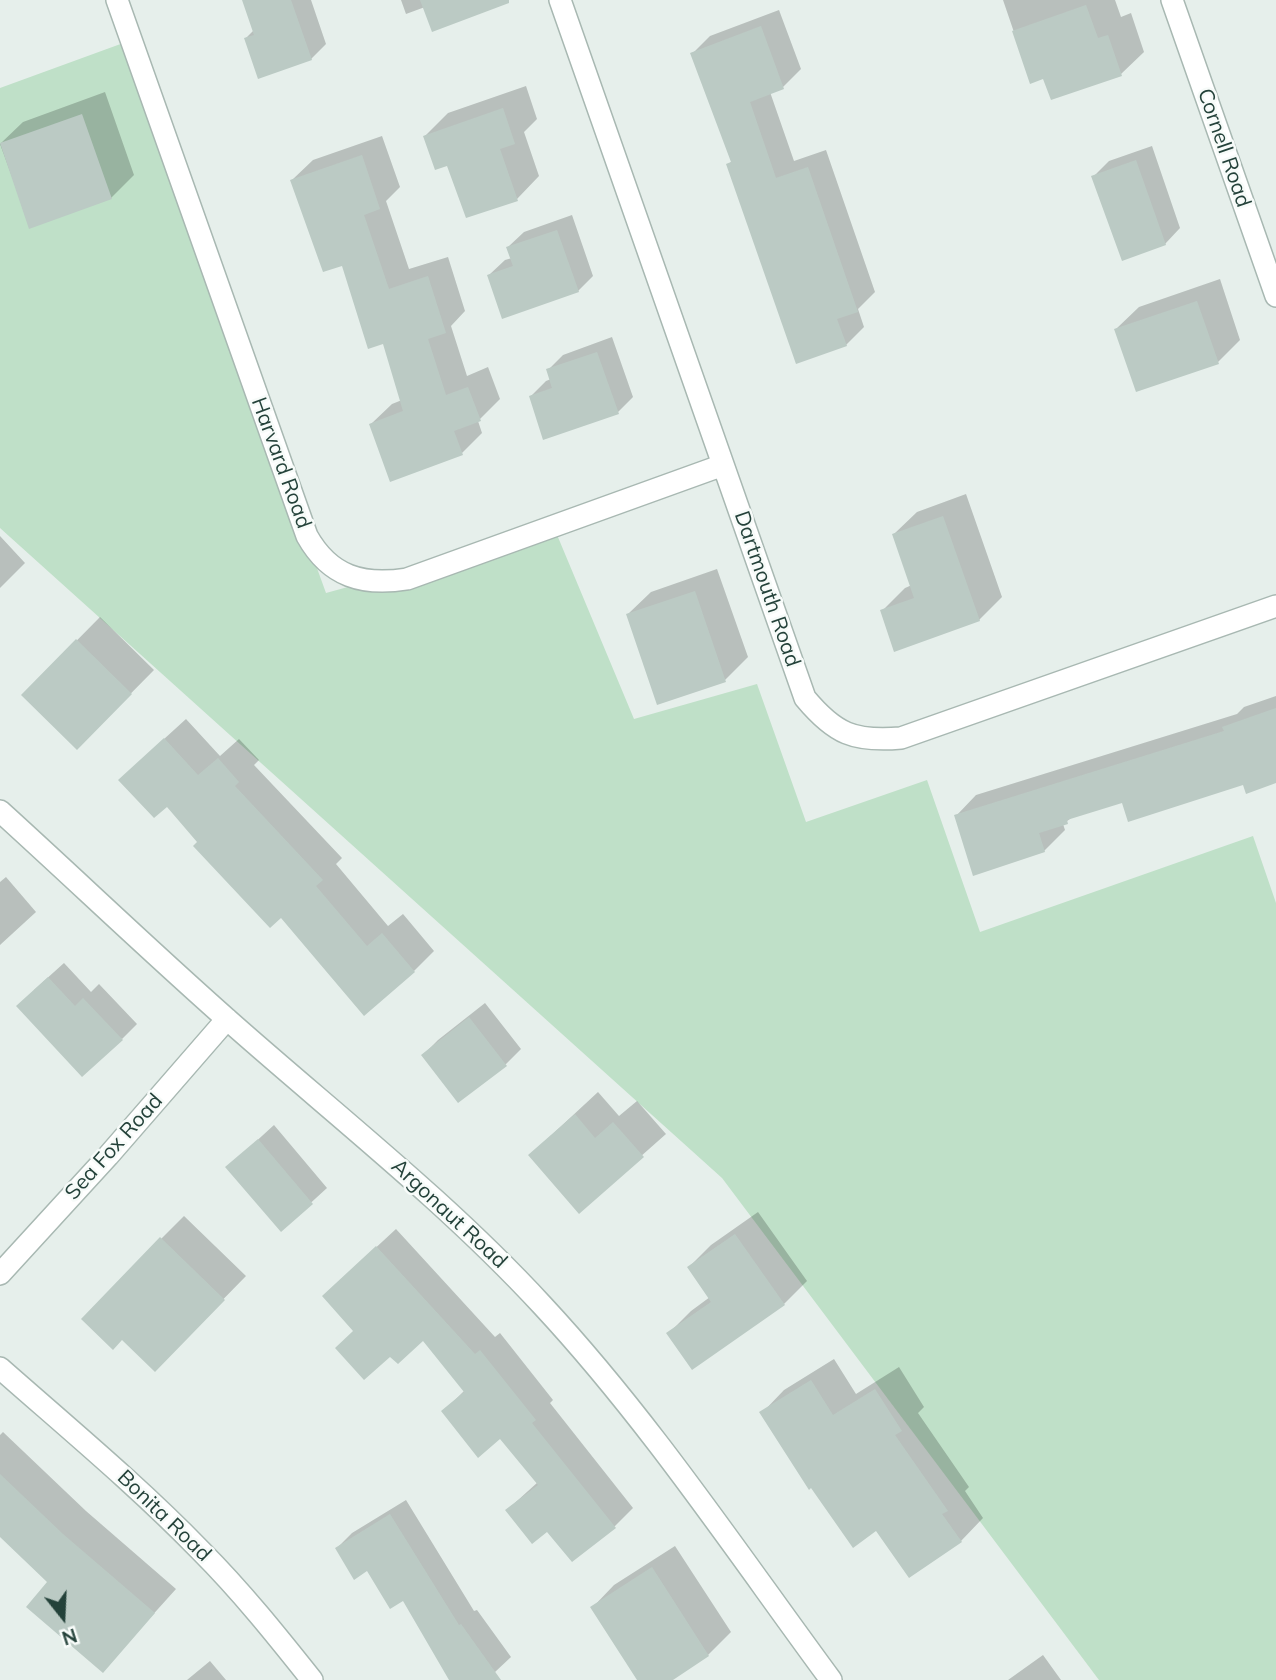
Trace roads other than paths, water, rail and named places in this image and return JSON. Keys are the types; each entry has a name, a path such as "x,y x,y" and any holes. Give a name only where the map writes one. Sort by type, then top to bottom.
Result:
{"street":[{"name":"Harvard Road","path":"117,0 307,536 313,548 331,566 355,579 381,583 407,579 723,465"},
{"name":"Dartmouth Road","path":"560,0 805,698 823,720 847,734 873,740 901,738 1276,606"},
{"name":"Cornell Road","path":"1172,0 1276,296"},
{"name":"Argonaut Road","path":"0,811 227,1019 419,1184 544,1306 628,1405 831,1680"},
{"name":"Sea Fox Road","path":"0,1274 108,1156 227,1019"},
{"name":"Bonita Road","path":"0,1368 138,1490 203,1552 263,1619 312,1680"}]}
